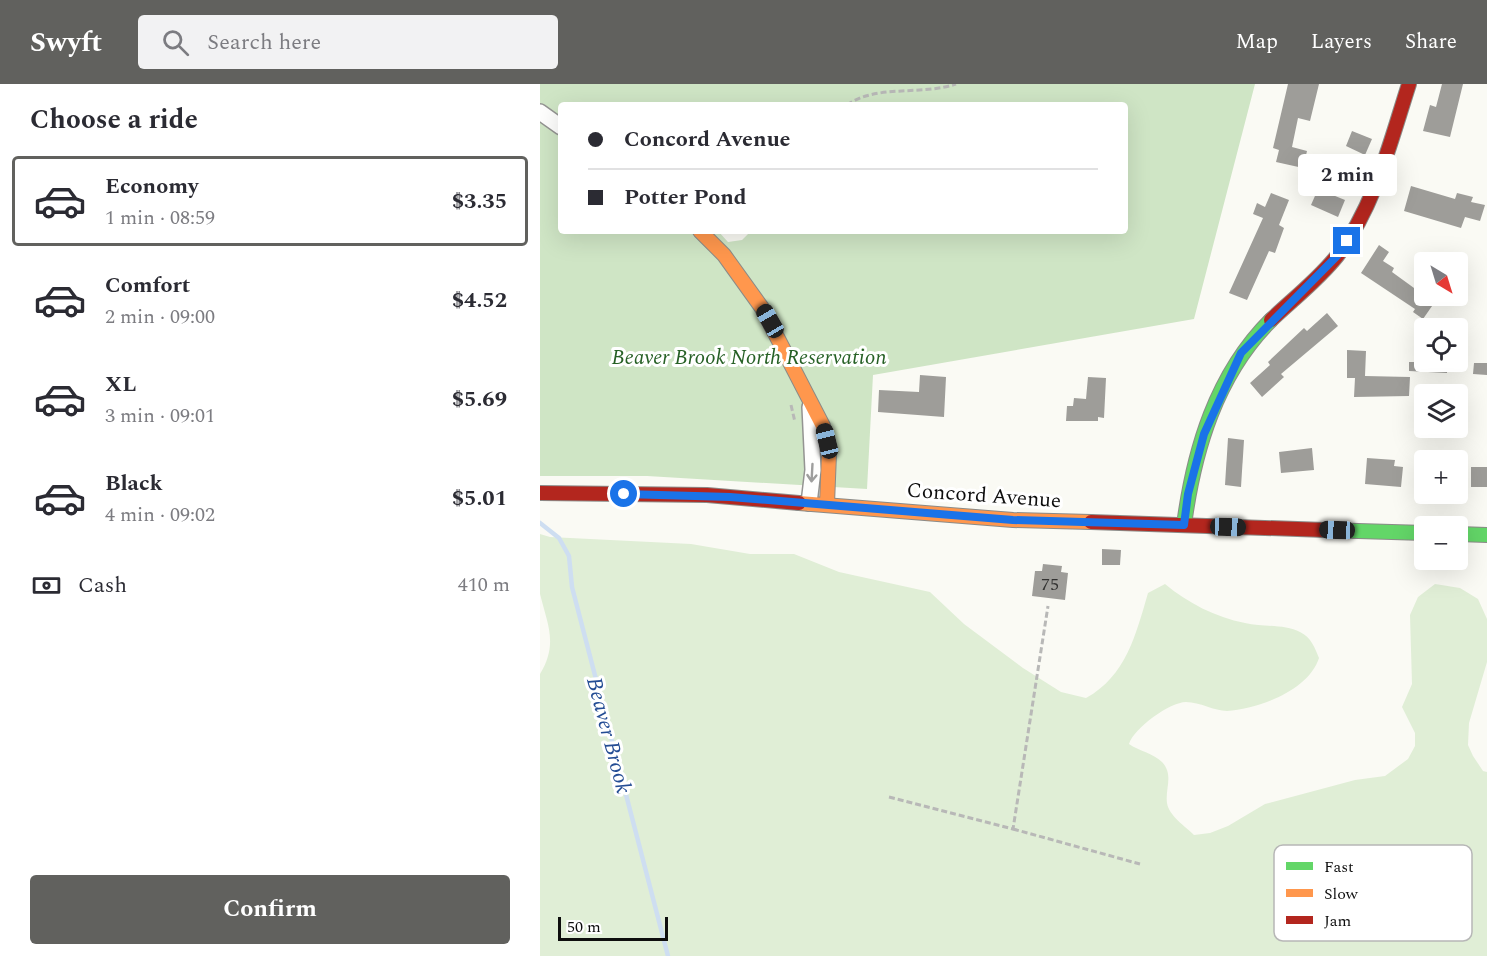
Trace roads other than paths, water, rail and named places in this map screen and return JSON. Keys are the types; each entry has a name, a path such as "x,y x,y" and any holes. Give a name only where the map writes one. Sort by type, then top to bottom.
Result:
{"main road":[{"path":"1184,525 1188,494 1204,434 1241,353 1337,256 1366,210 1391,149 1409,84"},
{"path":"703,234 724,255 762,308 823,426 827,441 827,504"},
{"name":"Concord Avenue","path":"540,493 707,495 1013,520 1414,533"},
{"path":"1468,534 1487,535"}],"street":[{"path":"540,112 558,125"},
{"path":"809,401 813,461 809,503"}],"waterway":[{"name":"Beaver Brook","path":"540,523 559,538 569,556 572,587 668,956"}],"park label":[{"name":"Beaver Brook North Reservation","path":"749,357"}]}
